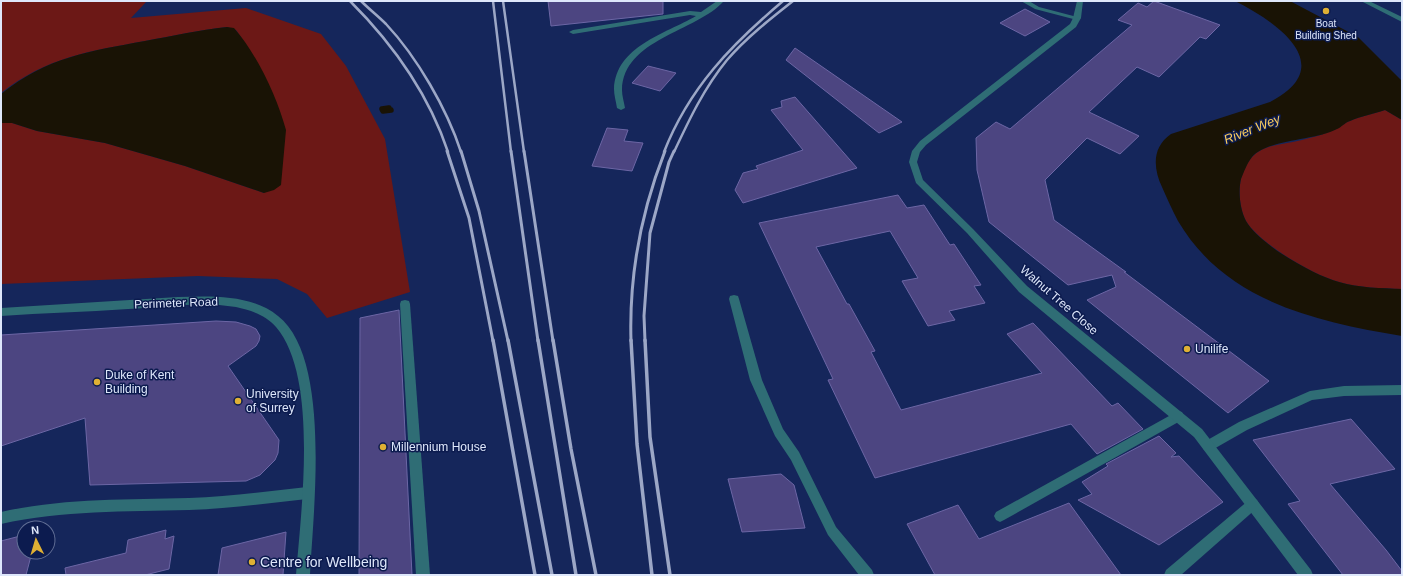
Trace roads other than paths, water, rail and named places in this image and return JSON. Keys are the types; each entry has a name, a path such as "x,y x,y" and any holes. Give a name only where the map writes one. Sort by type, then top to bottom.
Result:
{"street":[{"path":"621,108 617,95 618,82 622,69 635,53 645,44 692,21 721,1"},
{"path":"1024,1 1037,8 1077,18 1080,1"},
{"path":"1364,1 1402,20"},
{"path":"574,32 690,13 701,14"},
{"name":"Walnut Tree Close","path":"1077,18 1073,25 923,143 916,151 913,162 919,181 970,231 1023,289 1198,433 1306,575"},
{"path":"734,299 756,380 779,432 795,456 832,531 867,575"},
{"name":"Perimeter Road","path":"1,312 218,301 247,306 271,316 280,323 289,336 304,377 309,409 303,575"},
{"path":"405,304 423,575"},
{"path":"1208,446 1243,426 1310,396 1321,393 1347,391 1402,390"},
{"path":"1000,516 1178,416"},
{"path":"1,518 61,507 216,503 307,493"},
{"path":"1171,575 1253,504"}],"water":[{"name":"River Wey","path":"1235,1 1290,1 1358,37 1402,81 1402,120 1385,110 1354,119 1327,133 1280,143 1259,151 1250,159 1241,179 1240,195 1241,206 1246,221 1262,239 1288,258 1315,273 1339,282 1362,287 1402,289 1402,336 1337,323 1306,314 1275,303 1247,289 1221,271 1198,249 1174,213 1159,180 1156,165 1157,151 1165,139 1171,134 1270,102 1290,88 1300,74 1301,60 1294,46 1283,33 1268,21"},
{"path":"227,27 234,28 251,50 272,90 286,130 281,185 274,190 264,193 185,166 105,143 37,131 12,123 1,123 1,94 35,72 52,64 87,52 196,31"}],"waterway":[{"path":"389,108 382,109 383,111 391,110"}],"railway":[{"path":"350,1 380,34 408,71 431,110 448,152"},
{"path":"361,1 398,37 420,68 448,118 461,152"},
{"path":"493,1 511,152"},
{"path":"503,1 524,152"},
{"path":"664,152 674,129 686,108 713,69 746,34 783,1"},
{"path":"674,152 704,93 727,60 750,36 793,1"},
{"path":"447,151 469,218 493,341"},
{"path":"461,151 479,211 508,341"},
{"path":"511,151 538,341"},
{"path":"524,151 553,341"},
{"path":"631,340 632,293 638,245 649,197 665,151"},
{"path":"645,341 644,316 650,233 669,162 674,151"},
{"path":"493,340 535,575"},
{"path":"508,340 552,575"},
{"path":"538,340 576,575"},
{"path":"553,340 571,449 596,575"},
{"path":"631,340 637,444 652,575"},
{"path":"645,340 650,437 670,575"}],"place":[{"name":"Boat Building Shed","path":"1326,11"},
{"name":"Unilife","path":"1187,349"},
{"name":"Duke of Kent Building","path":"97,382"},
{"name":"University of Surrey","path":"238,401"},
{"name":"Millennium House","path":"383,447"},
{"name":"Centre for Wellbeing","path":"252,562"}]}
